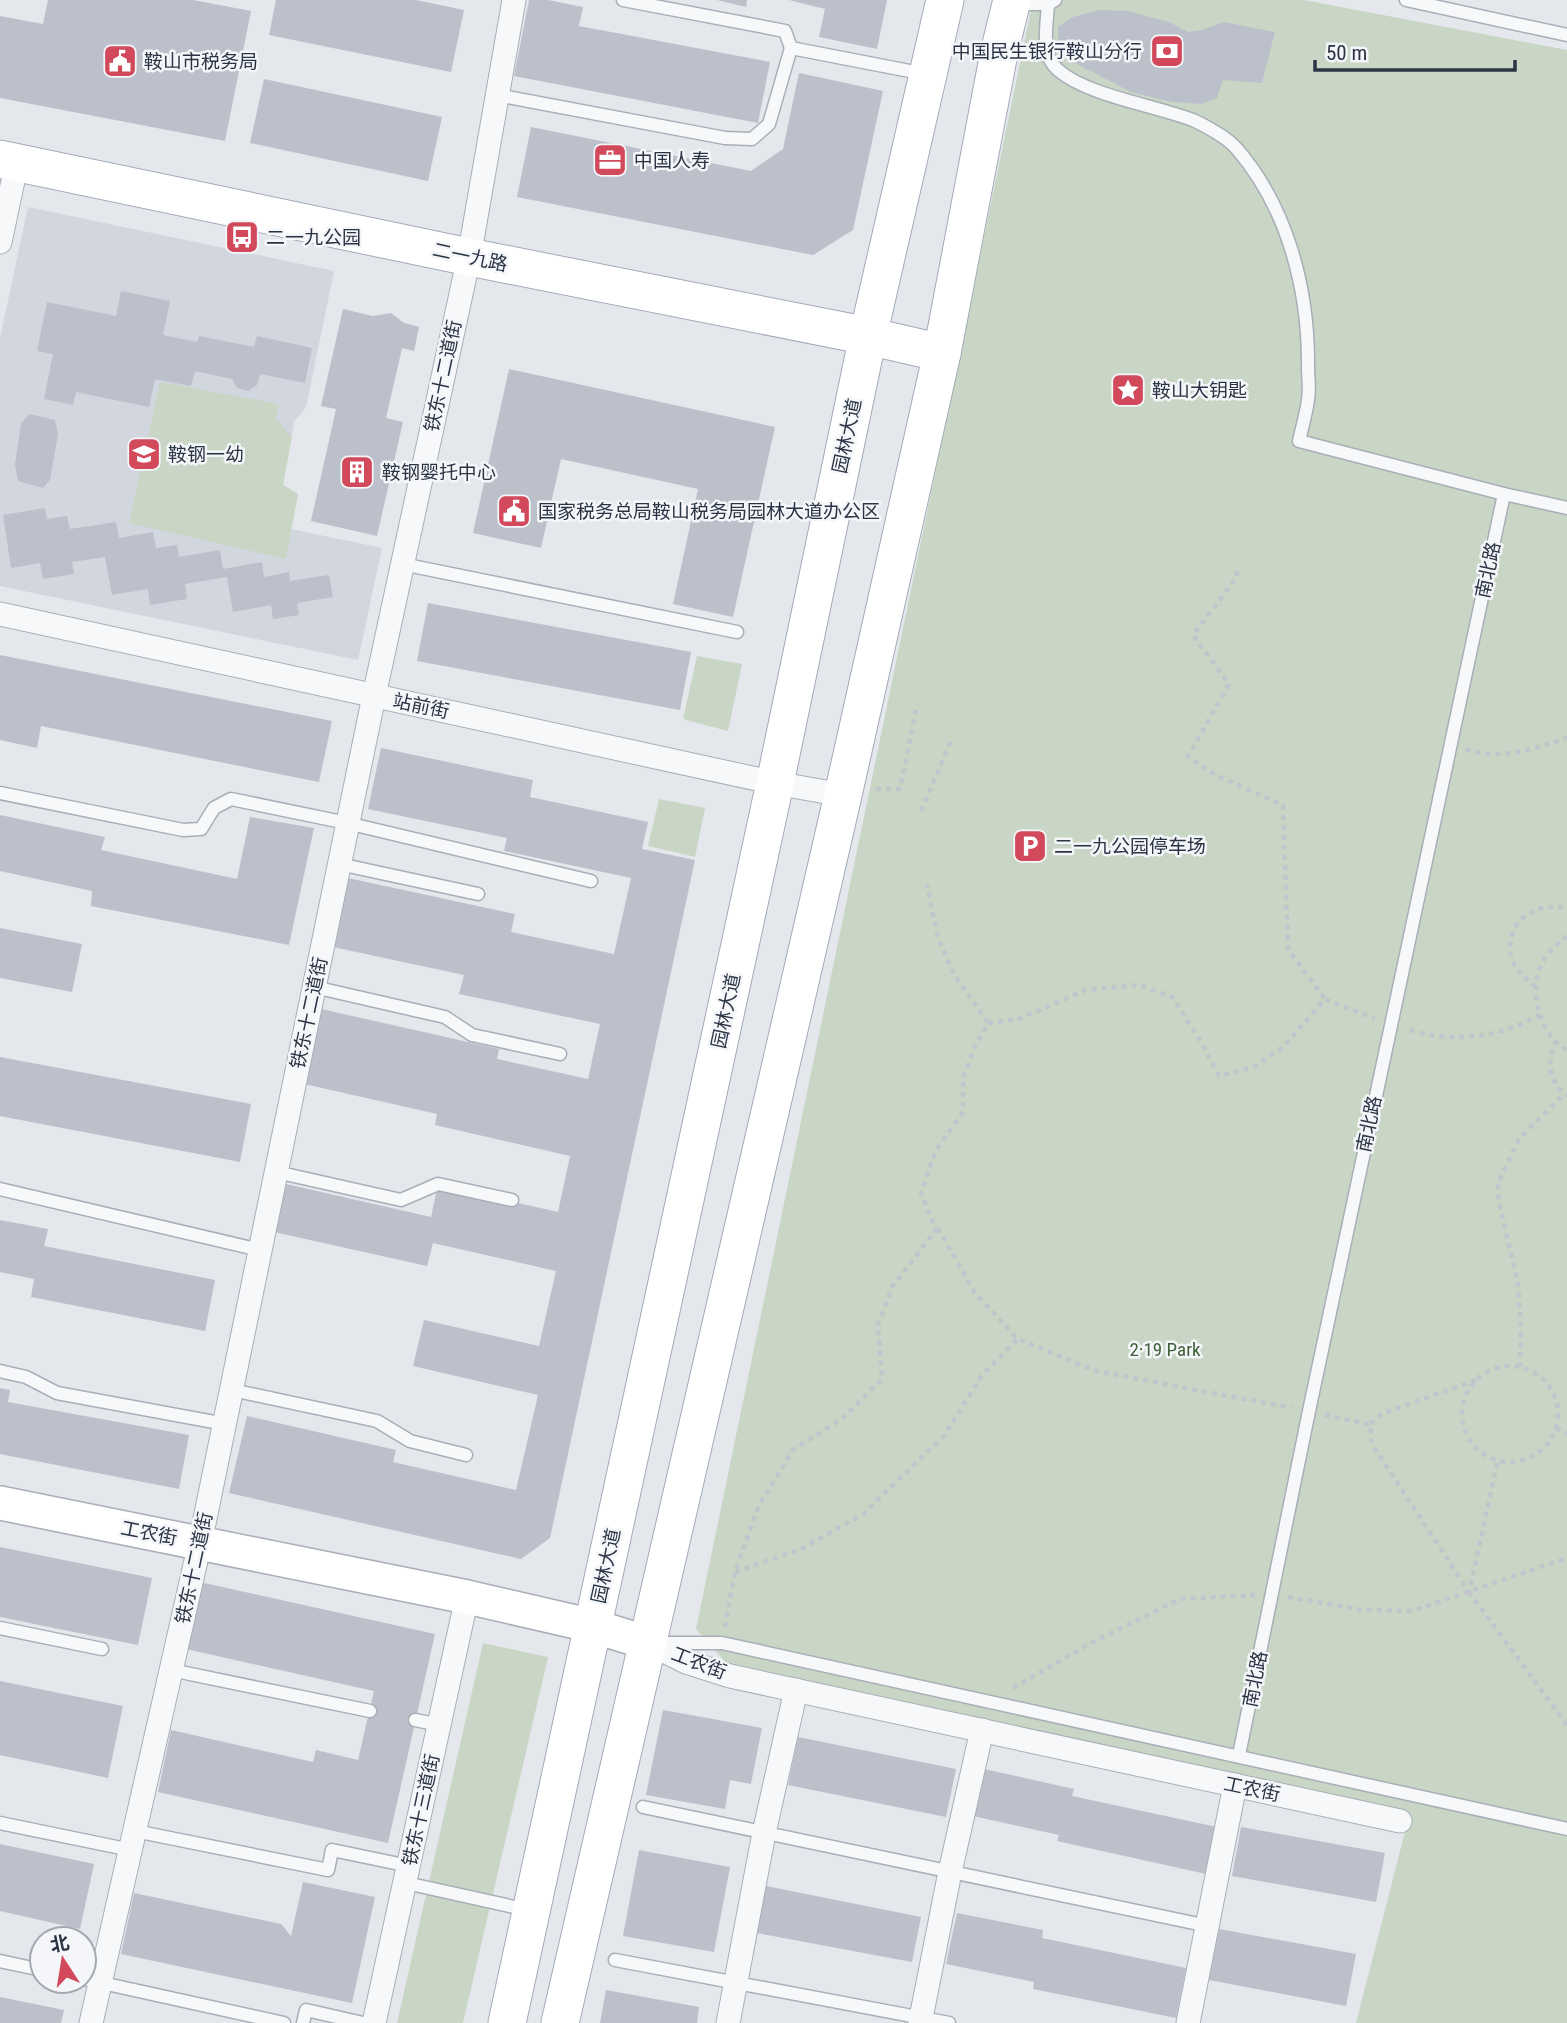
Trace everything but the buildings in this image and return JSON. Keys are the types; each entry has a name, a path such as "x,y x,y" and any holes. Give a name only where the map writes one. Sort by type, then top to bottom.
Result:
{"main road":[{"name":"园林大道","path":"507,2023 775,783 868,336 945,0"},
{"path":"560,2023 942,353 999,53 1012,2"},
{"name":"二一九路","path":"9,160 942,353"}],"street":[{"name":"铁东十二道街","path":"98,1960 133,1840 200,1543 374,696 469,257 514,0"},
{"path":"0,242 9,160"},
{"name":"站前街","path":"0,614 775,783 843,795"},
{"name":"工农街","path":"0,1503 467,1597 593,1626 648,1643 686,1662 730,1676 1400,1821"},
{"path":"603,1580 604,1599 611,1615 648,1643"},
{"name":"铁东十三道街","path":"374,2023 467,1597"},
{"path":"728,2023 764,1833 796,1690"},
{"path":"921,2020 982,1730"},
{"path":"1188,2023 1236,1785"},
{"name":"铁东十二道街","path":"91,2023 92,1995"}],"lane":[{"path":"497,95 725,138 752,139 769,124 791,48 785,31 622,0"},
{"path":"1406,0 1567,35"},
{"path":"1012,2 1051,2 1045,45 1056,69 1076,82 1097,90 1195,121 1236,146 1267,190 1294,258 1303,298 1308,342 1308,398 1299,442 1567,508"},
{"path":"791,48 929,74"},
{"name":"南北路","path":"1239,1755 1390,1025 1504,494"},
{"path":"402,564 737,632"},
{"path":"0,793 183,830 201,829 214,808 231,799 348,823 591,881"},
{"path":"339,864 478,894"},
{"path":"314,987 445,1017 472,1035 560,1054"},
{"path":"276,1172 401,1200 438,1184 512,1200"},
{"path":"0,1189 260,1250"},
{"path":"0,1371 26,1377 57,1393 225,1424"},
{"path":"232,1390 377,1421 410,1441 466,1455"},
{"path":"0,1628 102,1649"},
{"path":"648,1643 722,1643 1567,1829"},
{"path":"171,1670 370,1711"},
{"path":"415,1720 440,1725"},
{"path":"643,1807 1208,1926"},
{"path":"0,1823 328,1870 332,1850 530,1910"},
{"path":"615,1960 921,2020 949,2023"},
{"path":"0,1961 28,1967"},
{"path":"98,1982 284,2023"},
{"path":"303,2023 306,2010 363,2023"}],"path":[{"path":"1237,571 1237,577 1193,635 1229,684 1188,757 1216,775 1283,805 1288,949 1325,999 1390,1025 1424,1035 1473,1037 1514,1029 1540,1015"},
{"path":"1452,743 1481,755 1540,747 1567,737"},
{"path":"921,811 952,738"},
{"path":"927,885 938,938 954,974 988,1023"},
{"path":"1536,986 1520,974 1511,959 1510,942 1515,926 1525,915 1542,907 1567,908"},
{"path":"1567,936 1554,946 1541,965 1536,986 1540,1015 1546,1030 1567,1050"},
{"path":"988,1023 1019,1019 1086,990 1139,985 1172,997 1219,1076 1254,1067 1284,1046 1325,999"},
{"path":"722,1643 735,1572 759,1505 793,1450 843,1418 882,1379 878,1325 892,1287 936,1230 921,1194 936,1150 963,1112 963,1078 975,1046 988,1023"},
{"path":"1520,1367 1518,1283 1499,1203 1498,1183 1519,1139 1565,1095 1552,1078 1549,1056 1556,1040"},
{"path":"930,1215 975,1293 1018,1339 1096,1371 1370,1424"},
{"path":"735,1572 801,1549 863,1514 944,1436 982,1376 1018,1339"},
{"path":"1504,1366 1520,1367 1535,1373 1547,1383 1558,1412 1556,1428 1549,1442 1538,1454 1523,1460 1498,1460 1478,1450 1468,1438 1462,1423 1462,1407 1467,1392 1476,1380 1489,1370 1504,1366"},
{"path":"1370,1424 1381,1414 1476,1380"},
{"path":"1370,1424 1372,1444 1469,1592 1567,1725"},
{"path":"1556,1428 1567,1434"},
{"path":"1469,1592 1498,1460"},
{"path":"988,1703 1089,1644 1180,1600 1272,1594 1363,1610 1412,1611 1567,1559"}],"shaded area":[{"name":"鞍钢一幼","path":"28,207 334,271 306,407 294,422 283,485 298,494 291,529 382,548 358,660 0,586 0,338"}],"green space":[{"name":"2·19 Park","path":"1033,0 1304,0 1567,50 1567,2023 1356,2023 1409,1816 727,1664 696,1629"},
{"path":"160,382 279,404 276,419 292,437 283,485 298,494 286,559 129,523"},
{"path":"697,656 742,664 728,731 683,719"},
{"path":"659,799 705,808 695,857 648,846"},
{"path":"483,1643 548,1657 463,2023 397,2023"}],"place":[{"name":"中国民生银行鞍山分行","path":"1167,51"},
{"name":"鞍山市税务局","path":"120,61"},
{"name":"中国人寿","path":"610,160"},
{"name":"二一九公园","path":"242,237"},
{"name":"鞍山大钥匙","path":"1128,390"},
{"name":"鞍钢一幼","path":"144,454"},
{"name":"鞍钢婴托中心","path":"357,472"},
{"name":"国家税务总局鞍山税务局园林大道办公区","path":"514,511"},
{"name":"二一九公园停车场","path":"1030,846"}]}
